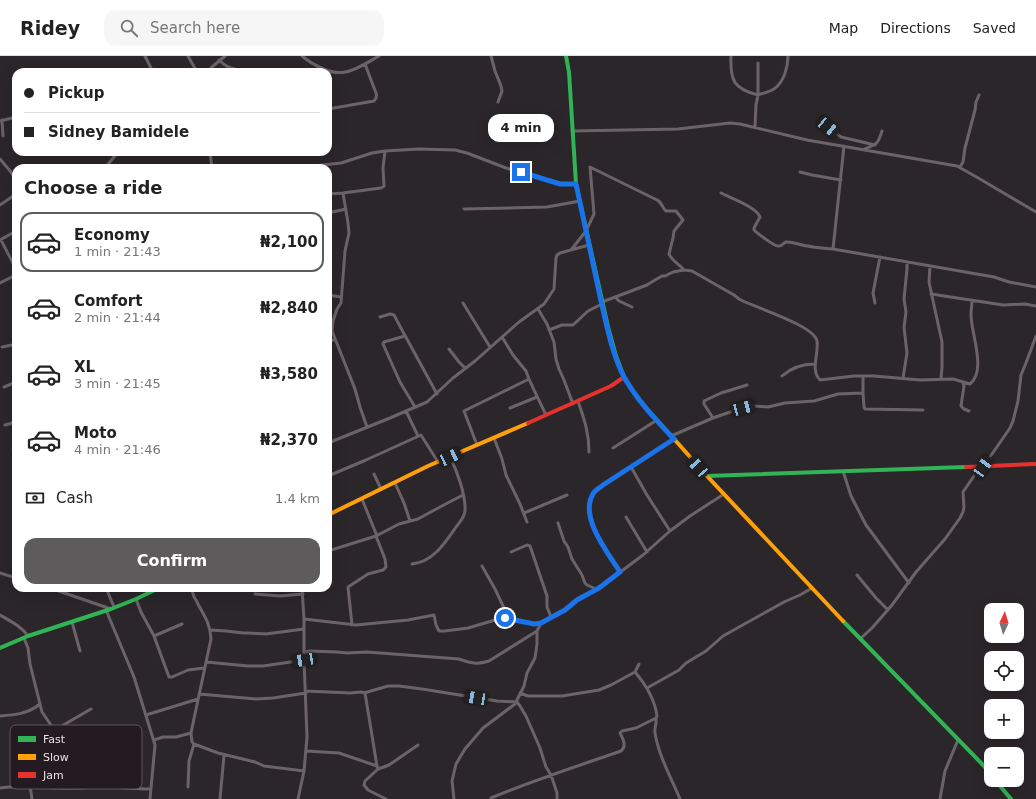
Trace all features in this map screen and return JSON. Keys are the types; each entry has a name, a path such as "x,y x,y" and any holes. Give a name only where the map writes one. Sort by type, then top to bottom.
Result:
{"main road":[{"path":"566,56 569,72 576,184 602,303 616,356 624,377 638,399 707,476 860,639 984,768"},
{"path":"332,513 438,462 611,386 624,377"},
{"path":"707,476 980,468 1036,464"},
{"path":"0,648 26,637 110,609 151,592"},
{"path":"1001,787 1011,799"}],"street":[{"path":"145,56 151,68"},
{"path":"188,56 195,68"},
{"path":"211,68 225,56"},
{"path":"302,56 320,68"},
{"path":"332,71 346,72 379,56"},
{"path":"491,56 494,71 502,91 498,102"},
{"path":"731,56 730,67 732,78 735,83 748,93 758,95 775,88 780,82 787,68 788,56"},
{"path":"219,60 224,65 233,68"},
{"path":"755,127 758,95 758,63"},
{"path":"332,108 374,101 376,99 377,96 365,64"},
{"path":"960,167 963,162 966,142 979,95"},
{"path":"3,136 1,121 12,118"},
{"path":"572,131 678,129 730,123 740,124 801,139 960,167 1036,212"},
{"path":"828,127 841,137 875,145"},
{"path":"863,150 875,145 882,132"},
{"path":"833,248 844,146"},
{"path":"332,164 341,163 372,153 385,151 419,149 455,150 506,168 554,182 576,184"},
{"path":"332,194 383,187 385,151"},
{"path":"108,164 115,156"},
{"path":"0,159 12,174"},
{"path":"571,250 586,231 594,214 590,167 660,201 666,211 676,211 683,220 674,231 669,254 672,260 684,270"},
{"path":"800,172 841,180"},
{"path":"343,193 349,233 345,251 341,303 337,309 333,321 332,331 355,389 367,427"},
{"path":"721,193 760,214 754,230 775,245 780,246 787,242 807,246 833,248 995,277 1010,282 1036,287"},
{"path":"0,205 12,197"},
{"path":"464,209 547,207 580,201"},
{"path":"332,212 346,209"},
{"path":"12,233 1,240 12,261"},
{"path":"332,441 415,407 426,402 437,394 453,378 475,361 519,322 544,304 554,288 556,256 560,253 589,245"},
{"path":"875,303 873,293 880,257"},
{"path":"903,378 907,353 904,326 904,299 907,262"},
{"path":"930,266 929,280 931,294 942,342 941,379"},
{"path":"549,330 562,325 573,325 588,312 602,303 647,285 662,276 684,270 692,271 734,294 739,299 805,328 817,340 815,364 816,373 818,379 820,380 863,376 926,381 953,379 965,384 970,384 973,383 978,365 971,316 972,300"},
{"path":"0,283 12,277"},
{"path":"931,294 1004,305 1025,304 1036,306"},
{"path":"332,296 341,297"},
{"path":"615,297 619,301 632,307"},
{"path":"463,303 490,347"},
{"path":"538,309 547,324 554,342 556,359 572,404"},
{"path":"380,316 390,314 394,315 437,394"},
{"path":"405,336 384,342 383,344 400,382 415,407"},
{"path":"860,639 888,610 916,572 945,539 960,518 964,507 963,492 1010,428 1013,421 1018,401 1021,375 1036,336"},
{"path":"502,337 513,355 526,371 546,415"},
{"path":"2,348 12,345"},
{"path":"449,349 465,368"},
{"path":"782,376 792,369 815,364"},
{"path":"863,376 865,409 922,410"},
{"path":"477,445 464,411 529,379"},
{"path":"4,387 12,384"},
{"path":"965,384 961,406 970,411"},
{"path":"713,418 704,404 704,401 721,393 747,385"},
{"path":"620,572 605,548 590,518 591,500 594,492 603,485 668,444 672,438 713,418 754,406 768,407 785,403 814,401 838,394 863,393"},
{"path":"510,408 537,397"},
{"path":"578,401 587,427 589,452"},
{"path":"406,411 418,436"},
{"path":"612,448 657,420"},
{"path":"5,425 12,423"},
{"path":"332,474 421,435 438,462"},
{"path":"494,438 506,475 527,522"},
{"path":"412,564 425,560 441,549 463,516 465,506 463,495 450,457"},
{"path":"631,467 670,532"},
{"path":"843,471 851,496 866,525 909,583"},
{"path":"374,474 381,489"},
{"path":"395,482 410,521"},
{"path":"304,619 352,625 408,620 434,615 437,629 439,631 468,628 502,618 534,624 541,623 565,610 577,600 596,589 647,552 690,516 724,494"},
{"path":"332,550 377,536 399,524 418,519 463,495"},
{"path":"524,513 567,495"},
{"path":"352,625 348,586 368,574 383,570 386,567 385,559 377,536 362,499"},
{"path":"626,517 647,552"},
{"path":"558,523 572,559 585,583 596,589"},
{"path":"511,552 527,545 530,546 547,596 547,607 551,618"},
{"path":"482,566 504,608 506,618"},
{"path":"0,573 12,577"},
{"path":"857,575 888,610"},
{"path":"647,688 679,670 686,663 706,651 723,636 812,588"},
{"path":"61,592 110,609"},
{"path":"107,592 122,651 134,677 154,740 155,745 150,799"},
{"path":"188,787 189,761 194,744 192,742 191,733 210,639 210,630 192,592"},
{"path":"255,594 280,596 303,594 307,728 304,771 298,799"},
{"path":"136,599 154,636 169,677 188,670 204,668"},
{"path":"0,615 24,630 30,664 42,712 51,725"},
{"path":"72,622 80,651"},
{"path":"454,799 452,781 456,764 465,749 483,728 494,718 512,707 517,702 524,686 527,673 536,658 537,631 541,623"},
{"path":"154,636 182,624"},
{"path":"210,630 266,634 304,629"},
{"path":"304,653 309,651 347,653 367,652 459,660 480,664 489,661 537,631"},
{"path":"304,647 309,651"},
{"path":"206,662 264,666 304,660"},
{"path":"520,693 528,696 562,696 599,690 635,672 639,664"},
{"path":"635,672 647,688 656,708 657,722 654,728 658,746 666,769 680,799"},
{"path":"199,694 257,699 306,692 364,693 388,686 399,686 497,701 517,702"},
{"path":"364,693 377,768"},
{"path":"146,715 198,699"},
{"path":"517,702 526,716 540,748 557,793 557,799"},
{"path":"0,716 29,711 40,704"},
{"path":"63,725 91,709"},
{"path":"491,798 534,780 551,776 621,751 625,746 620,733 622,731 636,728 656,718"},
{"path":"154,740 163,737 176,737 191,733"},
{"path":"940,799 945,771 958,740"},
{"path":"194,744 224,755 255,762 264,766 304,771"},
{"path":"386,799 368,790 364,786 364,782 377,768 389,765 418,746"},
{"path":"306,751 338,753 377,768"},
{"path":"220,799 224,755"},
{"path":"0,788 10,787"},
{"path":"30,789 32,799"},
{"path":"142,789 151,789"}],"traffic: fast":[{"path":"566,56 569,72 576,184 608,327 616,356 624,377 638,399 675,440"},
{"path":"707,476 966,467"},
{"path":"0,648 28,636 111,609 151,592"},
{"path":"843,621 984,766"},
{"path":"1001,787 1011,799"}],"traffic: slow":[{"path":"332,513 428,466 528,423"},
{"path":"675,440 843,621"}],"traffic: jam":[{"path":"528,423 611,386 624,377"},
{"path":"966,467 1036,464"}],"route":[{"path":"505,618 534,624 541,623 565,610 577,600 599,588 620,572 605,548 590,518 591,500 594,492 674,439 638,399 624,377 616,356 608,327 576,184 560,184 521,172"}]}
